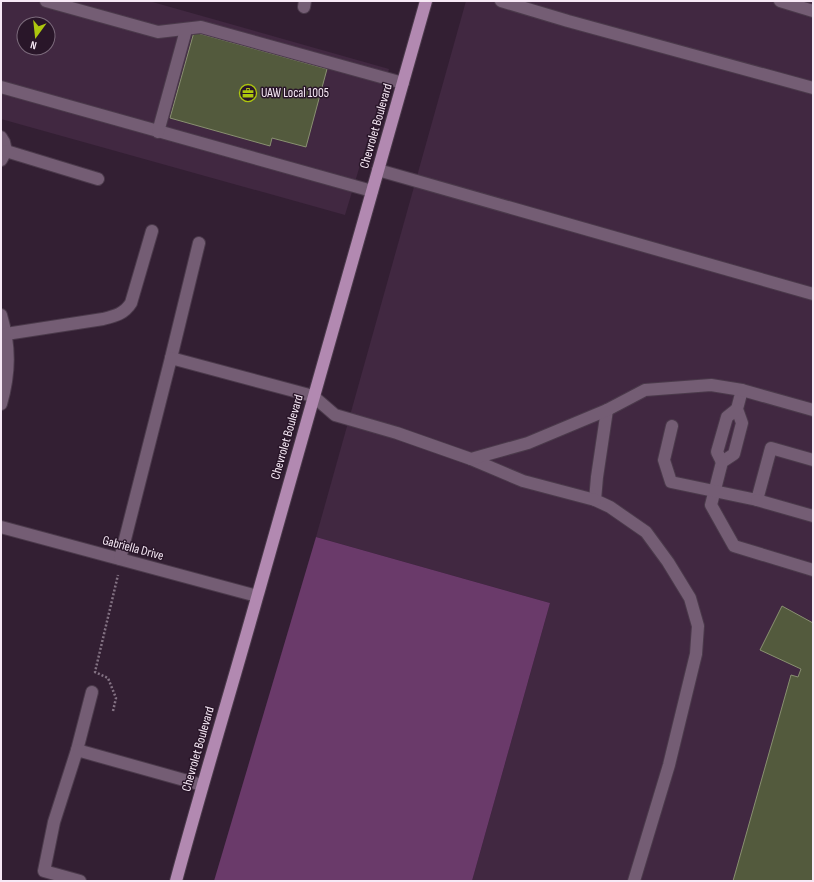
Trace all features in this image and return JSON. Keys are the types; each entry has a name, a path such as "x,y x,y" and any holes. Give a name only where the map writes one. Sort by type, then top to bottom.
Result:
{"main road":[{"name":"Chevrolet Boulevard","path":"176,881 426,1"}],"street":[{"path":"46,1 158,32 186,30 201,27 403,83"},
{"path":"501,1 813,88"},
{"path":"780,1 813,11"},
{"path":"158,132 186,30"},
{"path":"1,88 372,191"},
{"path":"1,136 4,142 4,156 98,179"},
{"path":"378,170 813,294"},
{"path":"6,334 103,319 118,315 127,310 131,303 152,231"},
{"path":"120,559 199,243"},
{"path":"1,315 6,334 8,352 8,373 1,404"},
{"path":"171,358 313,396 335,415 397,433 471,459 523,481 595,500 610,507 646,532 668,562 690,598 698,626 696,654 669,765 634,881"},
{"path":"471,459 528,442 607,410 645,390 711,385 742,390 813,410"},
{"path":"722,462 734,454 742,424 737,410 742,390"},
{"path":"595,500 596,477 607,410"},
{"path":"737,410 727,417 717,452 722,462 711,506 734,546 813,570"},
{"path":"672,426 664,460 671,482 757,500 813,516"},
{"path":"757,500 771,448 813,460"},
{"name":"Gabriella Drive","path":"1,527 257,596"},
{"path":"80,881 44,871 54,822 77,750 92,692"},
{"path":"77,750 202,786"}],"path":[{"path":"113,711 116,698 108,678 95,672 118,575"}],"shaded area":[{"path":"1,1 149,1 389,69 345,215 1,119"},
{"path":"466,1 813,1 813,881 472,881 550,603 316,537"},
{"path":"316,537 550,603 472,881 214,881"}],"building":[{"name":"UAW Local 1005","path":"194,32 327,69 306,147 272,138 270,146 170,118"},
{"path":"782,606 813,623 813,881 733,881 791,675 798,677 801,669 760,650"}],"place":[{"name":"UAW Local 1005","path":"248,93"}]}
